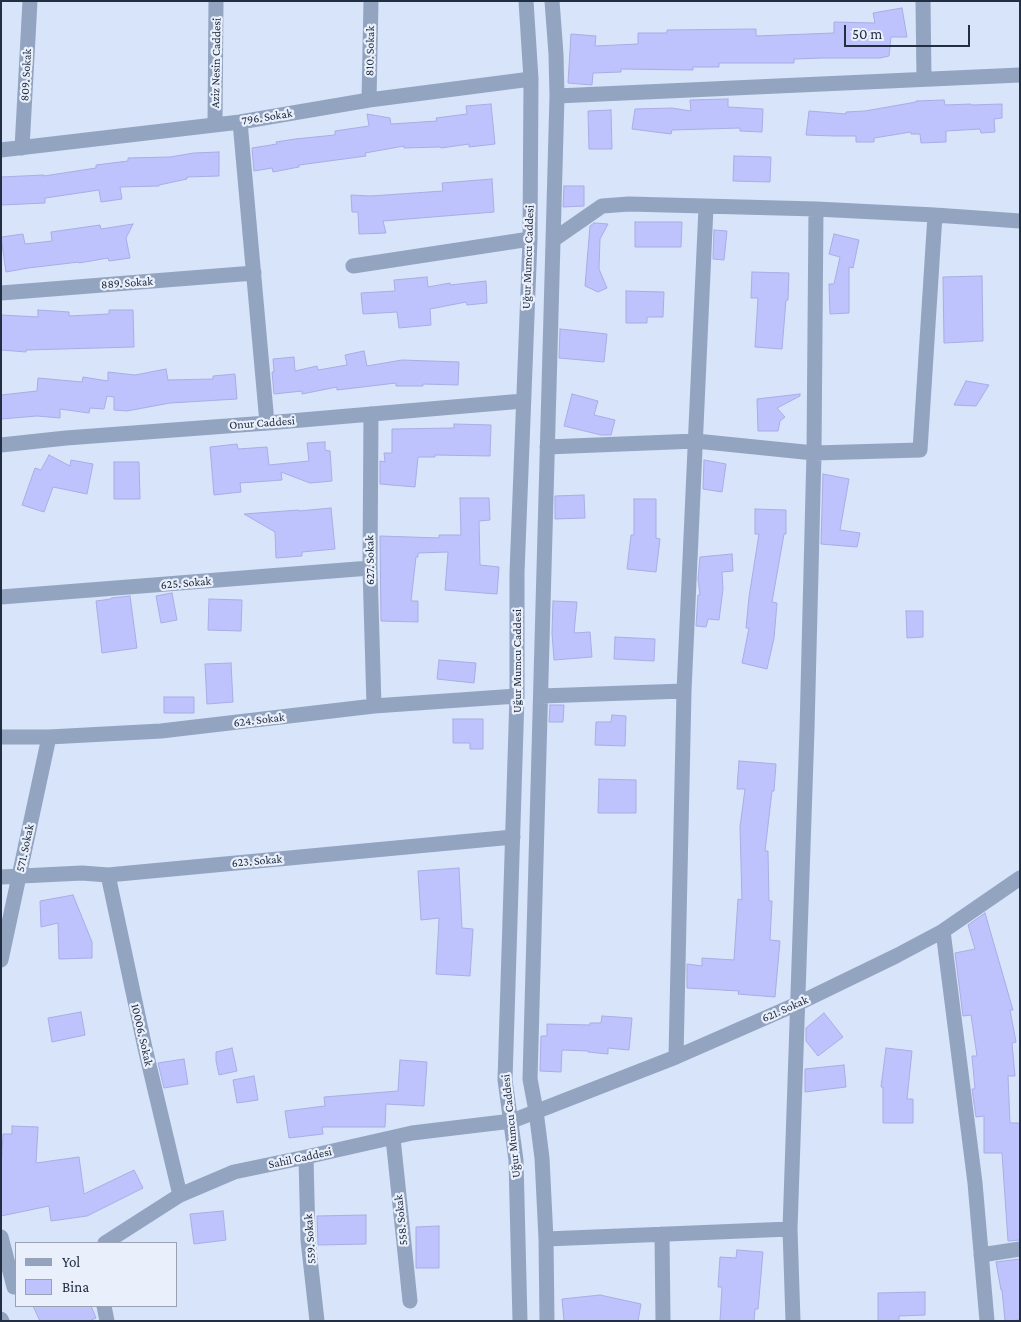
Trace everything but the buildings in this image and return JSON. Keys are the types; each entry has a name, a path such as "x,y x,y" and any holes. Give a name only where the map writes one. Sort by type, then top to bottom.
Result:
{"street":[{"name":"809. Sokak","path":"22,148 30,1"},
{"name":"Aziz Nesin Caddesi","path":"215,124 216,1"},
{"name":"810. Sokak","path":"370,100 371,1"},
{"name":"Uğur Mumcu Caddesi","path":"520,1321 516,1160 505,1080 517,696 517,572 522,401 530,238 532,79 526,1"},
{"name":"Uğur Mumcu Caddesi","path":"547,1321 546,1238 542,1158 530,1079 557,96 552,1"},
{"path":"923,1 924,79"},
{"path":"557,96 1020,75"},
{"name":"796. Sokak","path":"1,150 240,122 370,100 532,79"},
{"path":"240,122 267,423"},
{"path":"553,240 602,206 629,204 816,208 1020,221"},
{"path":"676,1057 684,692 706,207"},
{"path":"793,1321 790,1229 807,729 814,453 816,208"},
{"path":"546,447 696,441 814,453 920,450 935,215"},
{"path":"353,266 530,238"},
{"name":"889. Sokak","path":"1,293 254,273"},
{"name":"Onur Caddesi","path":"1,445 66,438 522,401"},
{"name":"627. Sokak","path":"371,414 370,568 374,706"},
{"name":"625. Sokak","path":"1,597 370,568"},
{"path":"541,696 684,692"},
{"name":"624. Sokak","path":"1,738 161,731 374,706 517,696"},
{"name":"571. Sokak","path":"1,960 49,737"},
{"name":"623. Sokak","path":"1,877 82,873 108,875 513,837"},
{"name":"10006. Sokak","path":"108,875 145,1048 180,1195"},
{"name":"621. Sokak","path":"512,1121 676,1057 797,1004 943,931 1020,878"},
{"path":"943,931 975,1184 987,1321"},
{"name":"Sahil Caddesi","path":"107,1242 180,1195 234,1172 412,1133 512,1121"},
{"name":"558. Sokak","path":"393,1138 410,1301"},
{"name":"559. Sokak","path":"306,1157 308,1240 318,1321"},
{"path":"546,1238 790,1229"},
{"path":"662,1234 663,1321"},
{"path":"1,1237 10,1288"},
{"path":"981,1255 1020,1249"},
{"path":"104,1307 107,1321"}]}
